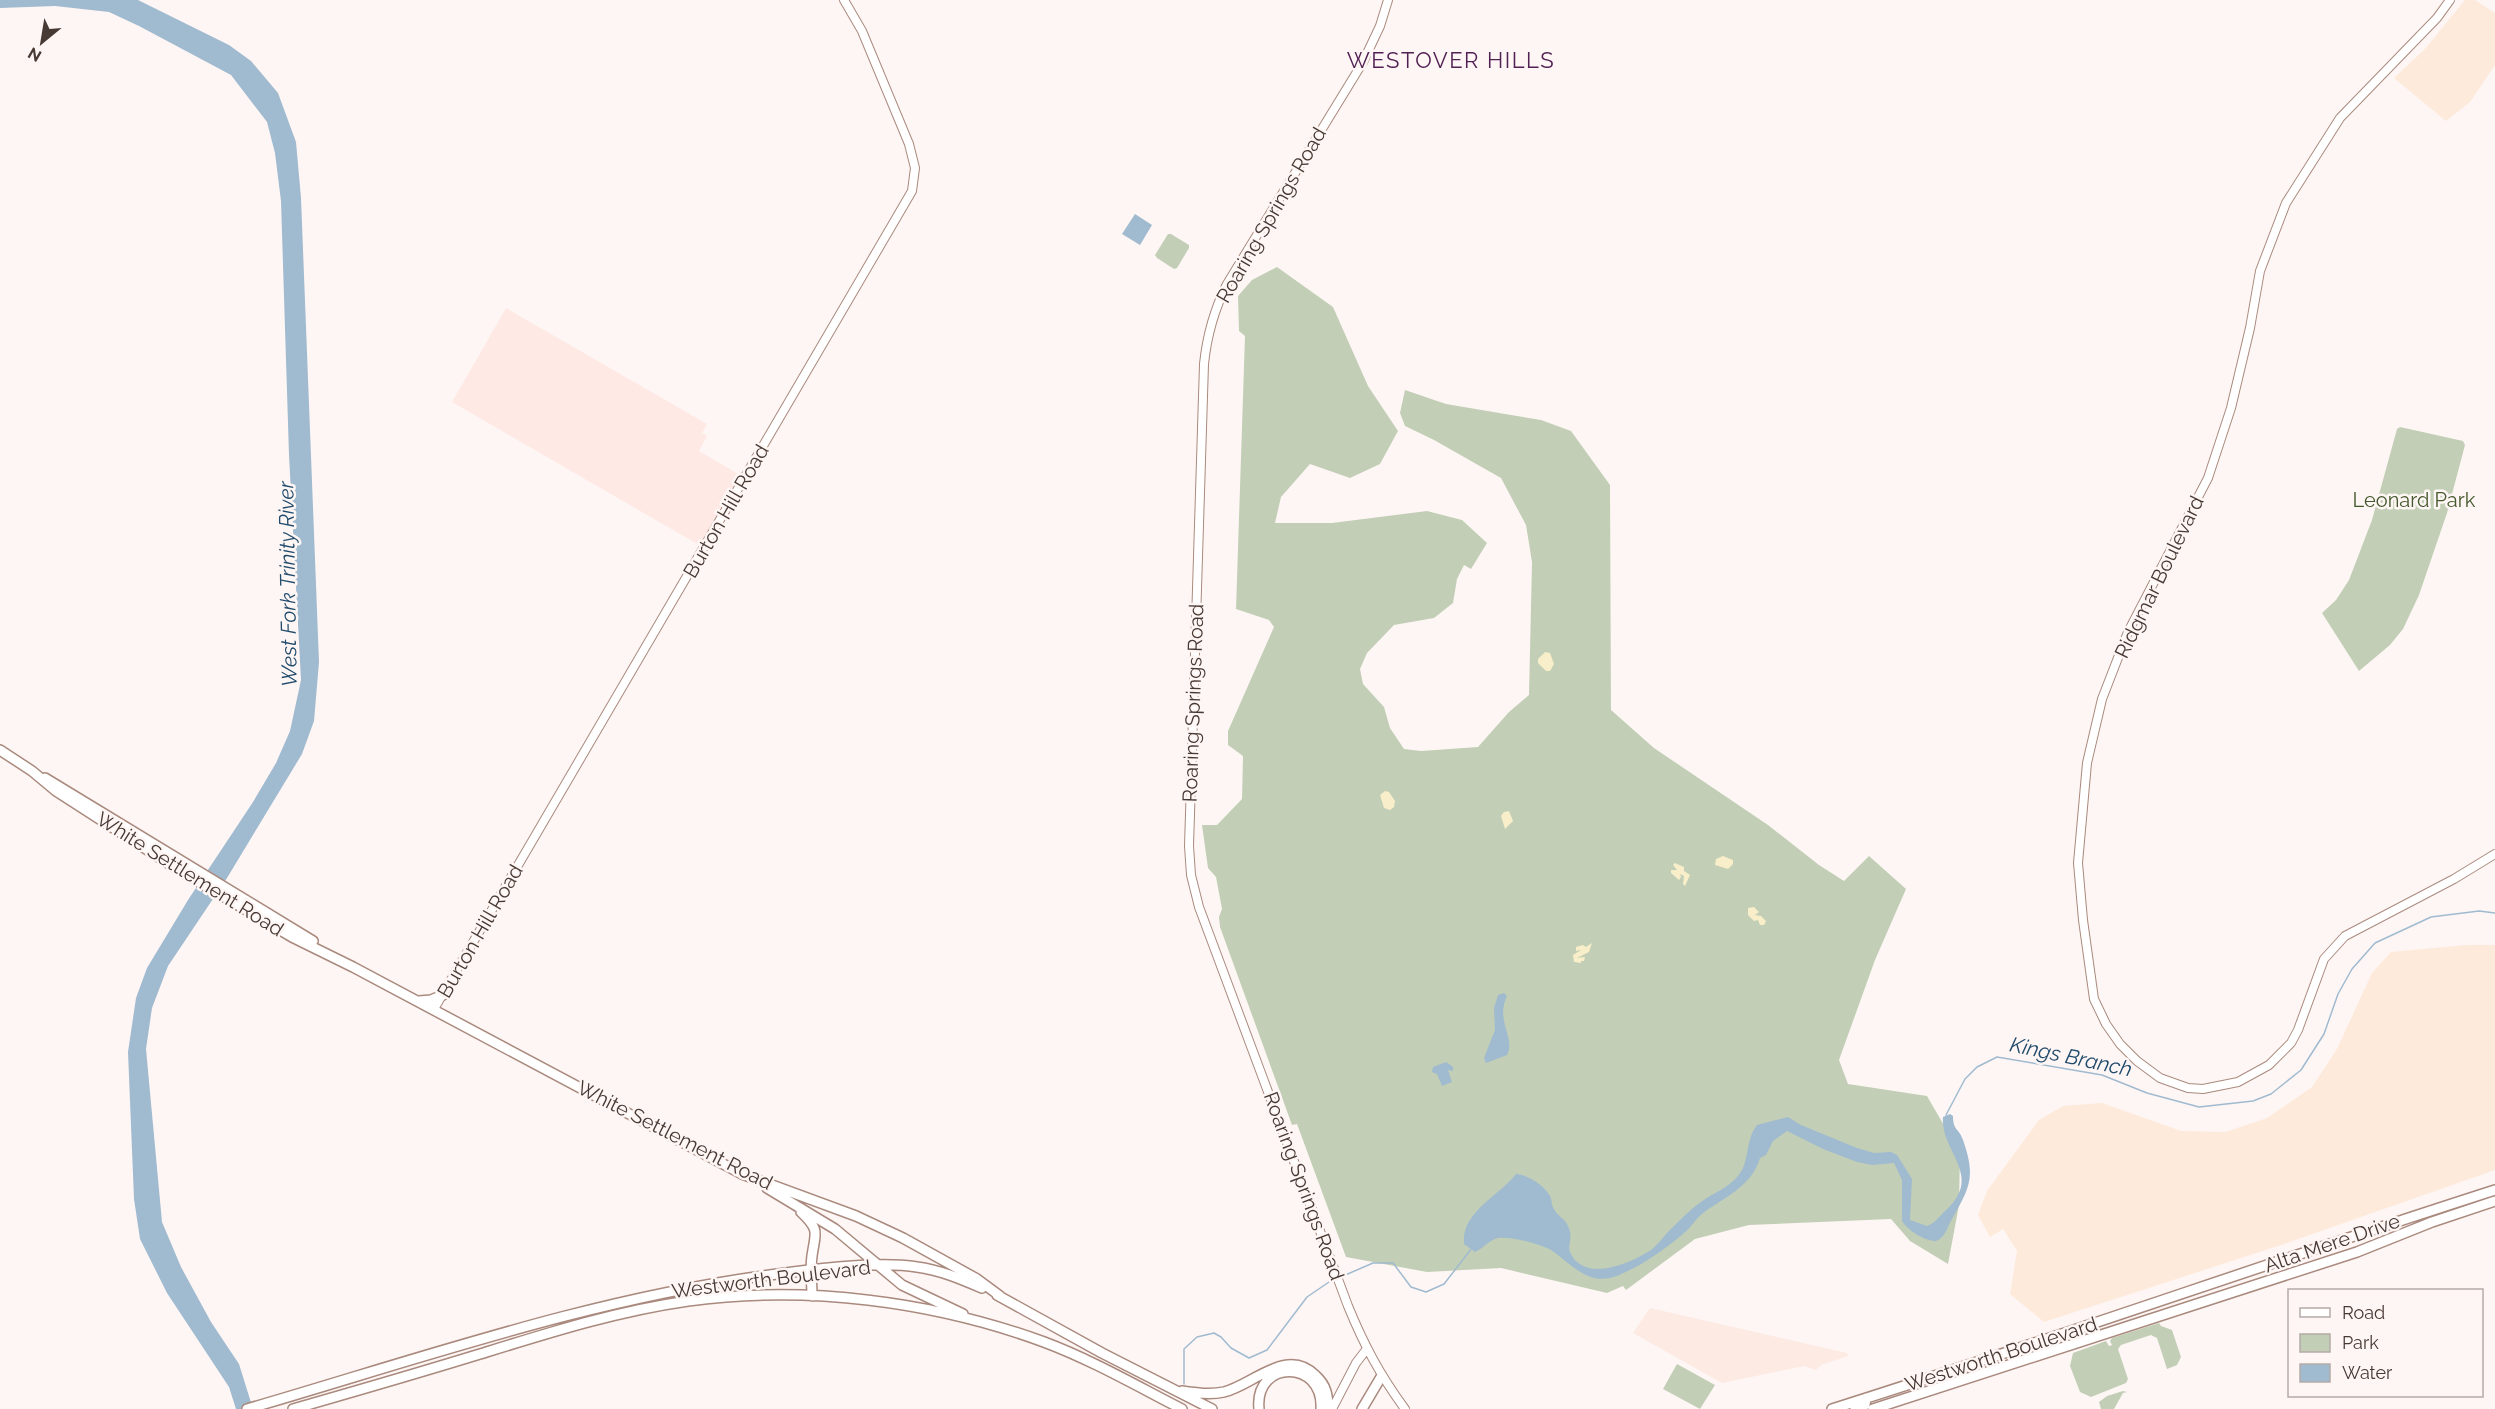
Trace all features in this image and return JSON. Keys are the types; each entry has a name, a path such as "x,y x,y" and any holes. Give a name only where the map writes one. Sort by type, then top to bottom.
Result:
{"main road":[{"name":"White Settlement Road","path":"0,750 32,771 56,791 74,798 237,900 353,967 755,1180 856,1216 903,1238 977,1279 1000,1296"},
{"path":"419,1001 431,1000 443,995"},
{"path":"755,1180 835,1229 902,1285 977,1321"},
{"name":"Alta Mere Drive","path":"2170,1299 2290,1256 2495,1190"},
{"name":"Alta Mere Drive","path":"2173,1311 2357,1252 2432,1222 2495,1201"},
{"path":"791,1202 812,1223 815,1232 816,1243 812,1254 811,1271 812,1296"},
{"path":"785,1274 812,1254"},
{"name":"Westworth Boulevard","path":"247,1409 535,1324 622,1301 686,1288 785,1274 879,1266 906,1266 940,1272 1000,1296 1212,1409"},
{"name":"Westworth Boulevard","path":"293,1409 633,1311 722,1298 812,1296 902,1305 977,1321 1071,1353 1182,1409"},
{"name":"Westworth Boulevard","path":"1832,1409 2170,1299"},
{"name":"Westworth Boulevard","path":"1873,1409 2173,1311"},
{"path":"1071,1353 1077,1339"},
{"path":"1172,1389 1201,1394 1225,1392 1238,1388 1277,1367 1298,1365 1313,1372 1324,1384 1330,1409"},
{"path":"1259,1409 1259,1395 1267,1381 1280,1372 1295,1372 1309,1377 1317,1388 1322,1409"},
{"path":"1138,1386 1144,1374"},
{"path":"1362,1409 1381,1377"},
{"path":"1855,1409 1865,1405 1866,1398"}],"street":[{"name":"Burton Hill Road","path":"434,1009 912,191 915,168 909,144 862,31 844,0"},
{"name":"Roaring Springs Road","path":"1388,0 1376,35 1363,62 1227,284 1208,334 1204,375 1189,846 1191,875 1199,907 1366,1350 1381,1377 1405,1409"},
{"name":"Ridgmar Boulevard","path":"2450,0 2437,18 2340,118 2286,203 2260,271 2250,328 2231,408 2208,478 2194,509 2133,623 2102,699 2087,763 2082,800 2079,863 2083,920 2094,999 2106,1024 2120,1044 2137,1061 2160,1078 2188,1088 2203,1089 2238,1082 2269,1065 2291,1043 2324,959 2345,936 2454,879 2495,854"},
{"path":"1330,1409 1356,1362 1366,1350"}],"shaded area":[{"path":"2465,0 2475,0 2495,13 2495,65 2470,102 2446,121 2394,78 2425,49"},
{"path":"506,308 707,424 702,433 707,436 699,451 740,475 699,545 452,402"},
{"path":"2466,945 2495,945 2495,1170 2281,1245 2044,1322 2010,1294 2017,1251 2003,1229 1990,1237 1978,1215 1987,1191 2039,1120 2063,1106 2102,1103 2181,1131 2225,1132 2267,1118 2312,1087 2337,1049 2372,973 2391,952"},
{"path":"1650,1308 1847,1353 1848,1356 1821,1365 1816,1370 1804,1366 1722,1383 1633,1333"}],"green space":[{"path":"1168,234 1189,245 1177,268 1174,269 1155,255"},
{"path":"1277,267 1333,307 1368,386 1398,431 1380,464 1350,478 1310,464 1281,497 1275,523 1332,523 1427,511 1462,520 1487,543 1471,569 1464,565 1457,579 1453,603 1434,618 1394,625 1367,653 1360,669 1363,684 1384,707 1390,728 1404,749 1421,751 1478,747 1509,712 1529,695 1532,562 1526,525 1501,478 1405,426 1400,413 1405,390 1446,404 1541,420 1571,431 1610,485 1611,710 1654,748 1768,825 1819,865 1844,881 1869,856 1906,889 1875,960 1839,1060 1848,1084 1927,1096 1960,1153 1959,1205 1948,1264 1910,1241 1891,1219 1749,1225 1695,1239 1626,1290 1623,1286 1607,1293 1501,1268 1427,1272 1346,1257 1297,1124 1292,1125 1220,927 1219,917 1222,909 1216,877 1208,868 1202,825 1217,825 1242,799 1243,756 1228,745 1228,731 1274,627 1269,620 1236,609 1245,336 1239,331 1238,296 1252,280"},
{"name":"Leonard Park","path":"2400,427 2463,441 2465,445 2447,513 2419,595 2403,629 2390,645 2359,671 2322,613 2336,600 2349,580 2372,520 2397,429"},
{"path":"2159,1323 2172,1330 2181,1357 2177,1365 2167,1369 2157,1338 2151,1335 2121,1345 2118,1349 2128,1379 2126,1383 2091,1397 2080,1392 2070,1366 2073,1353 2106,1341 2109,1346 2112,1345 2110,1341 2112,1338"},
{"path":"1677,1364 1715,1385 1700,1409 1663,1389"},
{"path":"2127,1392 2123,1393 2114,1409 2101,1409 2099,1402 2107,1396"}],"sand":[{"path":"1545,652 1550,653 1554,664 1550,671 1546,671 1538,663 1538,659"},
{"path":"1385,791 1389,792 1395,801 1394,807 1390,810 1384,808 1380,795"},
{"path":"1509,811 1513,821 1505,829 1501,816 1504,812"},
{"path":"1723,856 1733,860 1733,864 1728,869 1715,865 1716,859"},
{"path":"1675,863 1684,867 1684,871 1690,875 1685,886 1684,876 1680,874 1679,880 1671,873 1671,870 1677,870 1673,865"},
{"path":"1754,907 1759,912 1755,915 1761,916 1766,921 1764,925 1760,925 1758,920 1754,921 1748,915 1748,908"},
{"path":"1592,943 1589,952 1577,958 1585,957 1584,961 1574,962 1573,955 1581,950 1576,951 1576,947 1583,945 1586,947"}],"water":[{"path":"0,0 138,0 229,45 251,61 278,93 296,142 301,198 319,662 314,721 302,754 227,878 168,966 152,1008 146,1049 162,1222 181,1267 211,1322 239,1364 253,1409 236,1409 229,1387 167,1293 140,1239 134,1199 128,1052 136,998 147,968 276,763 290,731 301,680 289,455 281,201 275,153 267,122 231,75 109,12 55,6 0,8"},
{"path":"1135,214 1152,225 1140,245 1122,234"},
{"path":"1504,993 1507,996 1503,1013 1509,1049 1507,1055 1486,1063 1484,1058 1495,1030 1494,1008 1498,995"},
{"path":"1446,1062 1453,1067 1453,1071 1448,1070 1452,1082 1442,1086 1437,1074 1432,1072 1433,1067"},
{"path":"1950,1114 1953,1116 1955,1127 1967,1153 1970,1173 1963,1198 1946,1231 1936,1241 1917,1235 1902,1221 1902,1180 1894,1163 1872,1165 1857,1162 1823,1149 1787,1131 1773,1141 1766,1155 1760,1158 1751,1176 1737,1190 1703,1213 1686,1231 1661,1251 1619,1275 1599,1279 1590,1277 1551,1250 1517,1239 1498,1238 1475,1252 1464,1244 1468,1223 1482,1205 1516,1174 1535,1181 1551,1197 1552,1206 1568,1226 1570,1252 1577,1262 1597,1269 1620,1265 1651,1250 1690,1211 1738,1176 1757,1125 1788,1117 1801,1125 1857,1148 1874,1153 1891,1152 1897,1155 1912,1179 1910,1220 1927,1226 1937,1220 1956,1198 1961,1186 1958,1164 1944,1130 1943,1117"}],"waterway":[{"name":"Kings Branch","path":"1946,1115 1965,1079 1977,1067 1997,1057 2102,1075 2147,1093 2199,1107 2253,1101 2271,1094 2301,1070 2324,1034 2338,994 2352,969 2375,943 2431,917 2479,911 2495,913"},
{"name":"Kings Branch","path":"1343,1276 1373,1263 1393,1263 1411,1287 1426,1292 1444,1284 1472,1248"},
{"name":"Kings Branch","path":"1184,1384 1184,1349 1197,1337 1214,1333 1231,1348 1249,1358 1267,1350 1307,1297 1329,1282"}],"district":[{"name":"WESTOVER HILLS","path":"1451,60"}],"water label":[{"name":"West Fork Trinity River","path":"288,584"}]}
